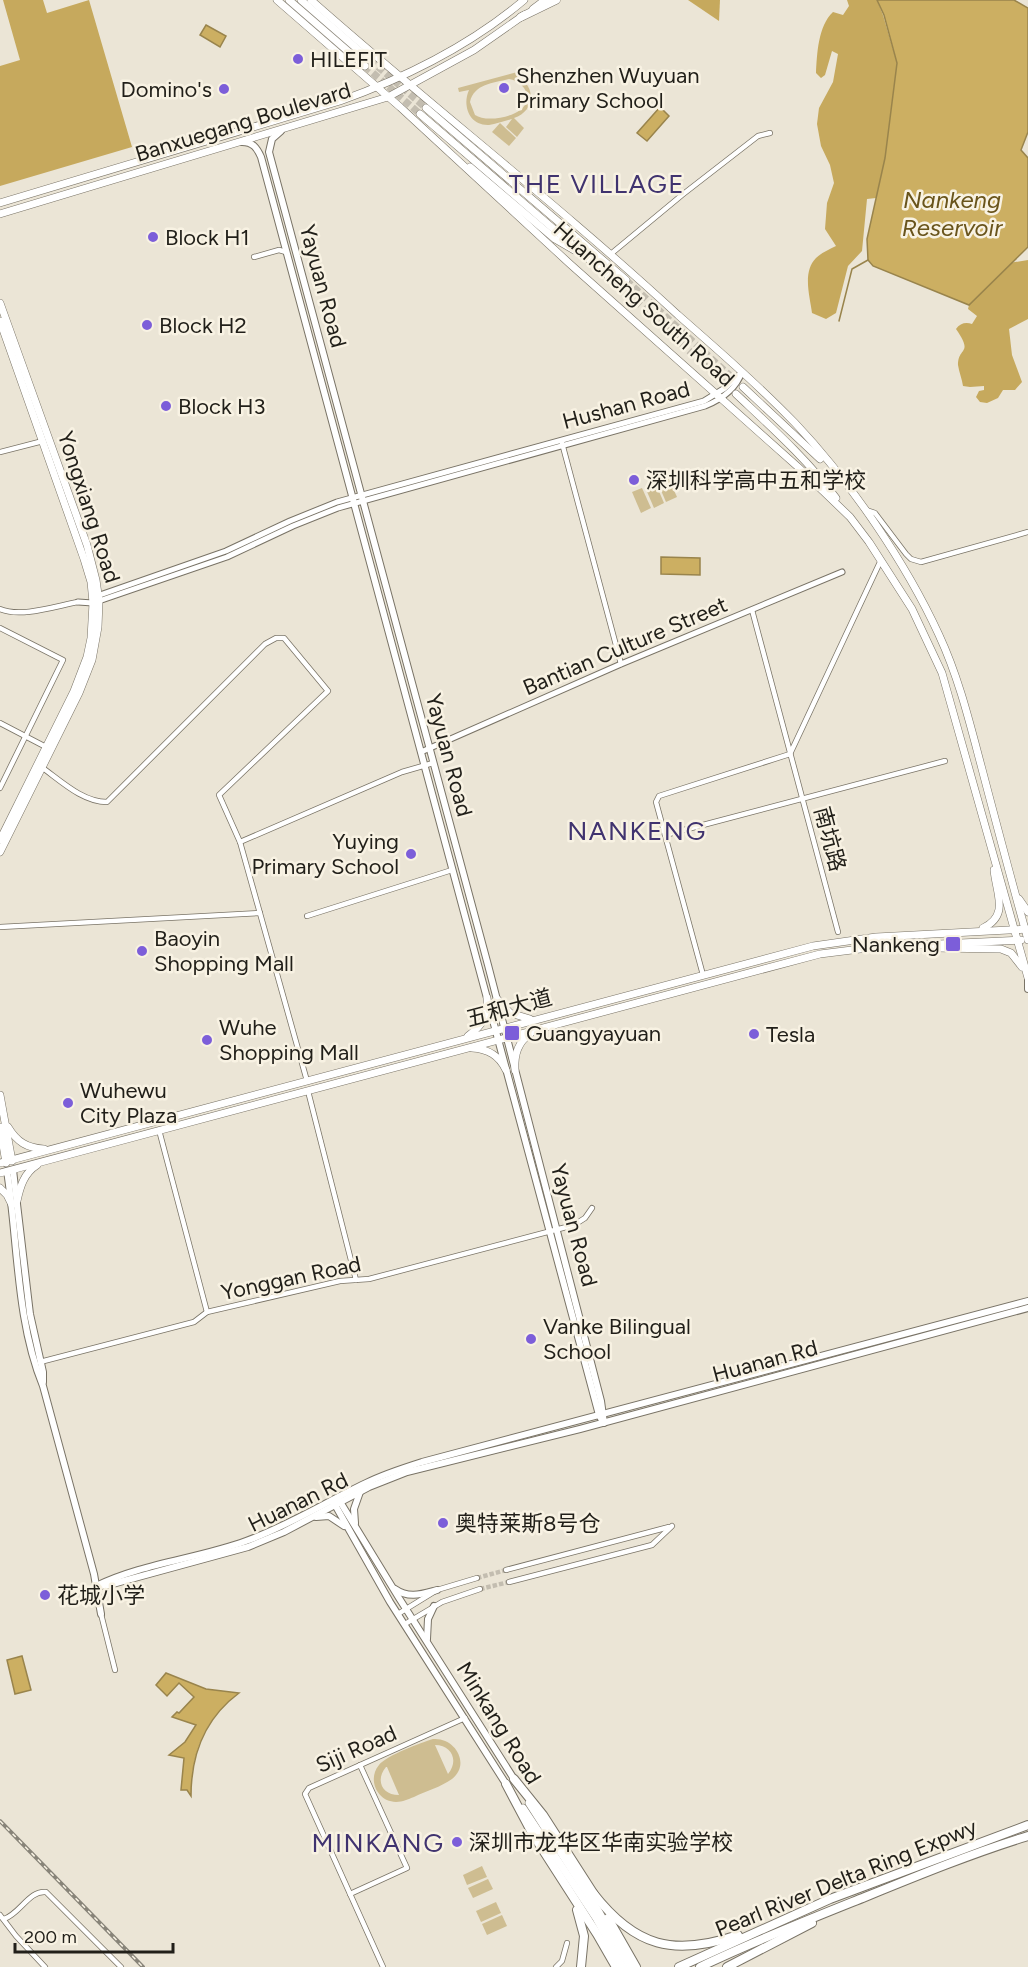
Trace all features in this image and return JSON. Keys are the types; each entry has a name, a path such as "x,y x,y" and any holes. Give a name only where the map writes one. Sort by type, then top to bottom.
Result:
{"highway":[{"path":"521,17 556,0"},
{"path":"510,1782 532,1833 616,1967"},
{"path":"510,1782 543,1815 593,1893 636,1967"},
{"name":"Pearl River Delta Ring Expwy","path":"679,1967 830,1899 1028,1825"},
{"name":"Pearl River Delta Ring Expwy","path":"700,1967 784,1929 938,1868 1028,1836"},
{"path":"570,1893 584,1936 581,1967"},
{"path":"593,1893 620,1924 646,1939 695,1947 724,1940 830,1899"},
{"path":"728,1967 861,1899"}],"main road":[{"name":"Huancheng South Road","path":"277,0 798,466 850,517"},
{"path":"289,0 368,63 301,0"},
{"name":"Huancheng South Road","path":"311,0 409,86 612,253 742,372 796,425 850,490 902,567 944,646 966,708 1028,940"},
{"name":"Banxuegang Boulevard","path":"0,203 378,88 471,37 524,0"},
{"name":"Banxuegang Boulevard","path":"0,214 388,97 474,50 545,0"},
{"name":"Huancheng South Road","path":"620,286 423,111 626,280"},
{"name":"Yayuan Road","path":"281,130 272,140 269,152 497,999 553,1230 604,1423"},
{"name":"Yayuan Road","path":"242,142 252,144 261,157 495,1030 553,1230"},
{"path":"449,152 483,176 555,239 591,261"},
{"path":"501,160 577,237"},
{"name":"Yongxiang Road","path":"0,303 94,569 97,638 89,669 0,840"},
{"name":"Yongxiang Road","path":"0,321 96,599 92,638 83,668 0,852"},
{"name":"Huancheng South Road","path":"743,387 821,459 850,490"},
{"name":"Huancheng South Road","path":"736,394 808,463 881,560 912,609 942,673 1028,977"},
{"path":"978,930 993,922 1000,909 995,882 994,856 1005,853"},
{"path":"1015,892 1028,912"},
{"name":"五和大道","path":"6,1161 702,975 838,941 978,930 1026,929"},
{"name":"五和大道","path":"7,1171 820,954 876,947 1028,940"},
{"path":"909,946 963,950 1001,949 1015,957 1028,977 1028,989"},
{"path":"479,968 488,965"},
{"path":"460,1039 471,1034 481,1025 488,1011 488,998"},
{"path":"497,999 506,1011 513,1015 539,1019"},
{"path":"515,1070 515,1058 520,1044 527,1036 538,1030"},
{"path":"463,1049 481,1049 494,1054 501,1060 506,1070"},
{"path":"0,1095 7,1171 15,1203 26,1326 96,1586 101,1614"},
{"path":"2,1126 24,1145 36,1149 51,1149 54,1159"},
{"path":"0,1141 2,1126"},
{"path":"2,1126 6,1161"},
{"path":"15,1203 26,1175 32,1168 43,1162"},
{"path":"0,1188 15,1203"},
{"name":"Huanan Rd","path":"96,1586 109,1585 232,1552 265,1540 312,1517 366,1482 405,1467 1028,1301"},
{"name":"Huanan Rd","path":"96,1586 117,1577 246,1541 406,1472 604,1423 1028,1308"},
{"path":"356,1527 354,1509 360,1492"},
{"name":"Minkang Road","path":"337,1501 356,1527 486,1735 510,1782 591,1911 623,1967"},
{"name":"Minkang Road","path":"337,1501 348,1528 398,1614 478,1740 510,1782 599,1912 630,1967"},
{"path":"312,1517 328,1516 348,1528"},
{"path":"391,1585 399,1592 409,1595 437,1590"},
{"path":"428,1643 426,1626 434,1606"},
{"path":"478,1740 486,1735"}],"street":[{"path":"612,253 750,142 770,133"},
{"path":"279,250 284,241"},
{"path":"254,257 279,250 288,254"},
{"name":"Hushan Road","path":"78,602 96,599 227,557 354,501 719,396 742,372"},
{"path":"0,452 43,441"},
{"path":"562,443 621,664"},
{"path":"864,509 875,513 911,559 921,562 1028,532"},
{"path":"702,975 656,802 659,796 790,754 881,560"},
{"name":"Bantian Culture Street","path":"421,752 621,664 842,572"},
{"path":"0,609 21,613 78,602"},
{"name":"南坑路","path":"752,610 838,933"},
{"path":"0,627 63,660 0,788"},
{"path":"40,766 87,798 107,802 266,644 276,638 284,638 328,691 219,795 240,842 307,1081"},
{"path":"0,723 46,747"},
{"path":"665,835 945,761"},
{"path":"240,842 402,772 432,763"},
{"path":"307,916 452,870"},
{"path":"0,927 260,913"},
{"path":"308,1090 356,1280"},
{"path":"159,1130 207,1312"},
{"name":"Yonggan Road","path":"37,1362 194,1322 207,1312 340,1281 369,1279 553,1230 580,1222 592,1208"},
{"path":"506,1570 672,1526 652,1545 510,1582"},
{"path":"398,1614 437,1590 477,1578"},
{"path":"405,1624 434,1606 480,1589"},
{"path":"101,1614 115,1670"},
{"name":"Siji Road","path":"383,1967 305,1794 309,1788 465,1718"},
{"path":"350,1894 407,1868 360,1765"},
{"path":"45,1967 2,1917 16,1912 37,1893 46,1892 121,1967"},
{"path":"556,1967 562,1961 567,1943"}],"shaded area":[{"path":"3,0 43,0 47,13 89,0 132,147 0,186 0,66 20,60"},
{"path":"688,0 720,0 719,21"},
{"path":"847,0 877,0 897,63 885,158 876,198 867,199 862,251 848,266 836,313 826,319 812,313 808,277 816,258 836,246 825,229 827,203 834,183 830,165 821,146 817,124 819,108 833,82 838,54 832,51 825,75 821,78 816,73 816,65 824,25 833,12 843,15 849,6"},
{"path":"525,70 527,74 519,77 529,87 531,99 526,110 514,118 524,128 517,137 506,127 512,119 489,125 476,122 467,108 469,90 459,92 458,88","holes":["514,80 526,91 527,101 520,110 498,118 475,115 470,102 476,91 491,83"]},
{"path":"500,123 516,138 509,146 492,132"},
{"path":"1028,260 1028,319 1009,329 1012,355 1022,382 1015,390 1003,390 998,398 987,403 980,402 976,397 979,391 984,390 984,386 963,386 958,365 965,347 956,329 959,325 972,324 977,316 968,309 969,305 1009,263"},
{"path":"668,477 677,497 666,502 657,481"},
{"path":"655,482 664,503 654,508 645,487"},
{"path":"642,488 651,508 641,513 632,492"},
{"path":"433,1739 448,1742 454,1747 460,1759 458,1773 443,1784 405,1800 389,1801 379,1794 374,1777 379,1765 396,1753","holes":["435,1745 446,1748 452,1755 453,1764 448,1774","387,1767 399,1795 388,1792 382,1786 381,1777"]},
{"path":"482,1866 487,1877 467,1885 463,1875"},
{"path":"488,1879 493,1889 473,1898 468,1888"},
{"path":"496,1902 501,1913 481,1922 476,1911"},
{"path":"502,1915 507,1926 487,1935 482,1924"}],"water":[{"name":"Nankeng Reservoir","path":"877,0 1014,0 1028,8 1028,132 1021,150 1028,158 1028,247 969,305 873,266 868,260 867,239 885,158 897,63 884,15"},
{"path":"206,25 226,36 220,47 200,35"},
{"path":"660,107 669,116 647,141 637,133"},
{"path":"661,557 700,558 700,575 661,574"},
{"path":"22,1656 31,1690 15,1694 7,1660"},
{"path":"166,1673 206,1689 239,1693 217,1714 202,1738 194,1766 191,1796 187,1790 181,1790 184,1758 169,1755 185,1742 196,1725 172,1717 194,1697 179,1683 167,1696 156,1685"}],"waterway":[{"path":"839,321 852,269 868,260"}],"tunnel":[{"path":"370,60 426,108"},
{"path":"365,66 420,114"},
{"path":"626,280 739,384"},
{"path":"620,286 730,389"},
{"path":"477,1578 506,1570"},
{"path":"480,1589 509,1582"}],"railway":[{"path":"0,1821 143,1967"}],"place":[{"name":"HILEFIT","path":"298,59"},
{"name":"Shenzhen Wuyuan Primary School","path":"504,88"},
{"name":"Domino's","path":"224,89"},
{"name":"Block H1","path":"153,237"},
{"name":"Block H2","path":"147,325"},
{"name":"Block H3","path":"166,406"},
{"name":"深圳科学高中五和学校","path":"634,480"},
{"name":"Yuying Primary School","path":"411,854"},
{"name":"Nankeng","path":"953,944"},
{"name":"Baoyin Shopping Mall","path":"142,951"},
{"name":"Guangyayuan","path":"512,1033"},
{"name":"Tesla","path":"754,1034"},
{"name":"Wuhe Shopping Mall","path":"207,1040"},
{"name":"Wuhewu City Plaza","path":"68,1103"},
{"name":"Vanke Bilingual School","path":"531,1339"},
{"name":"奥特莱斯8号仓","path":"443,1523"},
{"name":"花城小学","path":"45,1595"},
{"name":"深圳市龙华区华南实验学校","path":"457,1842"}],"district":[{"name":"THE VILLAGE","path":"597,184"},
{"name":"NANKENG","path":"637,831"},
{"name":"MINKANG","path":"378,1843"}]}
